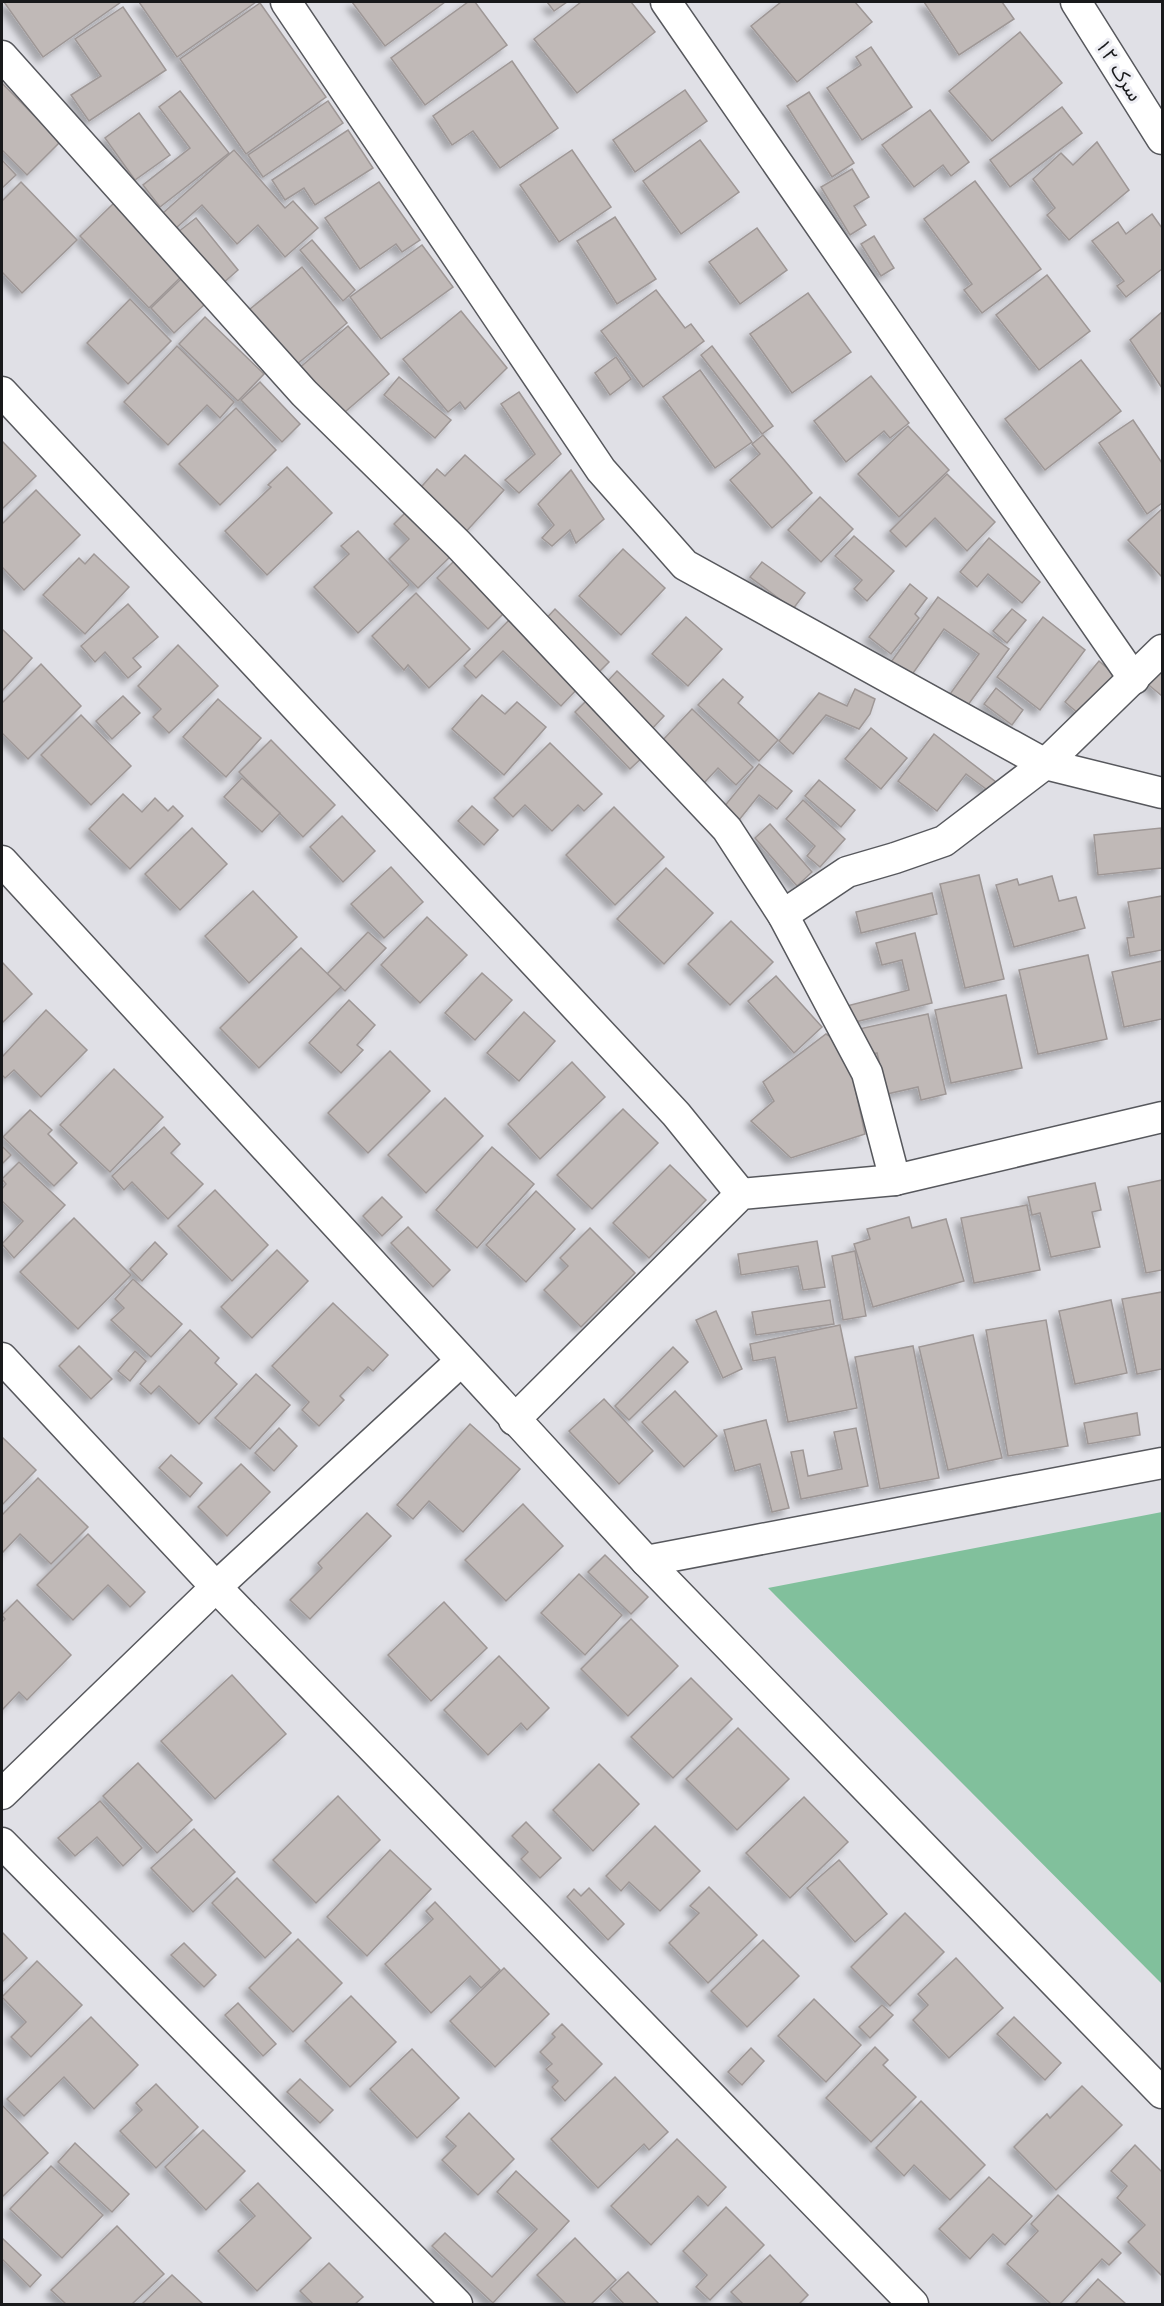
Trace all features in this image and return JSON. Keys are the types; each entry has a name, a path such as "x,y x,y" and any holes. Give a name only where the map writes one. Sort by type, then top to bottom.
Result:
{"street":[{"path":"286,2 601,470 685,565 1046,764 1162,793"},
{"path":"666,2 1134,679"},
{"name":"سرک ۱۲","path":"1076,2 1162,140"},
{"path":"2,56 304,393 458,544 727,829 783,915 867,1073 895,1180"},
{"path":"2,392 676,1114 741,1194"},
{"path":"783,915 847,872 944,841 1046,764 1162,650"},
{"path":"2,861 646,1561 1162,2093"},
{"path":"514,1420 741,1194 895,1180 1162,1118"},
{"path":"2,1358 216,1587 913,2304"},
{"path":"2,1794 216,1587 461,1360"},
{"path":"646,1561 1162,1463"},
{"path":"2,1843 457,2304"}],"green space":[{"path":"1162,1512 1162,1984 768,1588"}],"building":[{"path":"4,2 121,2 43,57"},
{"path":"139,2 256,2 177,57"},
{"path":"352,2 445,2 385,46"},
{"path":"468,2 475,2 507,45 425,105 391,58"},
{"path":"547,2 567,2 554,11"},
{"path":"581,2 631,2 655,32 577,93 534,39"},
{"path":"781,2 855,2 872,22 797,82 751,26"},
{"path":"924,2 1002,2 1014,19 959,55"},
{"path":"260,3 326,97 246,154 180,59"},
{"path":"123,7 166,70 89,121 71,95 101,76 75,39"},
{"path":"1020,32 1062,83 992,141 949,91"},
{"path":"871,47 912,107 862,140 827,88 861,65 856,57"},
{"path":"512,61 558,128 500,168 473,131 452,145 433,116"},
{"path":"2,83 60,142 27,175 2,150"},
{"path":"685,90 707,121 635,172 613,140"},
{"path":"180,91 229,153 160,207 143,185 190,148 159,107"},
{"path":"809,92 854,163 832,177 787,106"},
{"path":"328,101 343,123 263,177 248,155"},
{"path":"1062,107 1082,133 1010,187 990,160"},
{"path":"930,110 969,162 951,176 943,165 914,187 882,145"},
{"path":"139,113 170,155 135,180 105,138"},
{"path":"348,130 373,168 315,205 304,188 285,200 272,180"},
{"path":"700,140 739,192 681,234 643,181"},
{"path":"1097,142 1129,190 1069,240 1047,215 1055,208 1033,179 1061,153 1073,165"},
{"path":"234,150 285,208 293,201 318,228 285,257 258,225 237,244 202,205 176,228 163,213"},
{"path":"572,150 611,207 559,242 520,185"},
{"path":"2,160 16,175 2,188"},
{"path":"852,169 869,197 854,206 866,225 850,235 821,187"},
{"path":"975,181 1041,269 982,313 964,290 972,284 924,219"},
{"path":"21,182 77,240 22,293 2,272 2,201"},
{"path":"379,182 420,240 402,252 396,244 360,269 325,218"},
{"path":"115,202 184,274 149,308 80,236"},
{"path":"1152,214 1162,228 1162,269 1126,297 1117,286 1124,281 1092,241 1118,222 1126,234"},
{"path":"615,217 656,279 617,304 577,241"},
{"path":"196,218 238,270 221,285 178,232"},
{"path":"757,228 787,270 740,304 709,262"},
{"path":"874,236 894,268 881,276 861,244"},
{"path":"312,240 355,290 343,301 300,250"},
{"path":"422,245 453,287 381,339 350,297"},
{"path":"302,267 347,323 291,369 245,313"},
{"path":"1047,275 1090,331 1039,370 996,315"},
{"path":"181,279 205,304 174,333 151,308"},
{"path":"656,290 685,328 691,324 704,341 643,387 601,331"},
{"path":"808,293 851,352 792,393 750,334"},
{"path":"130,299 171,341 128,384 87,343"},
{"path":"461,311 507,368 465,409 460,402 448,412 403,359"},
{"path":"1162,312 1162,388 1130,340"},
{"path":"205,317 264,374 238,401 179,344"},
{"path":"348,326 389,374 338,418 297,370"},
{"path":"177,346 234,402 220,418 207,405 168,445 124,402"},
{"path":"712,346 773,426 762,434 701,355"},
{"path":"616,357 631,379 610,395 595,373"},
{"path":"1081,360 1121,411 1045,470 1005,419"},
{"path":"700,370 752,442 715,468 663,397"},
{"path":"871,376 909,423 890,438 884,431 846,462 814,421"},
{"path":"399,377 451,420 435,438 384,395"},
{"path":"260,382 300,424 282,442 241,400"},
{"path":"519,392 561,454 519,493 505,480 535,454 501,404"},
{"path":"236,408 276,450 220,505 179,464"},
{"path":"1133,420 1162,463 1162,503 1147,514 1099,443"},
{"path":"908,426 949,470 899,517 858,474"},
{"path":"763,435 812,493 772,528 730,480 760,454 752,444"},
{"path":"2,441 36,476 2,509"},
{"path":"465,455 504,490 463,535 416,493 437,469 445,476"},
{"path":"287,467 332,513 267,575 225,531 271,487 268,485"},
{"path":"571,470 604,519 576,543 570,530 552,546 542,538 554,525 538,504"},
{"path":"947,474 995,522 967,551 935,518 906,547 890,531"},
{"path":"36,490 80,535 24,590 2,567 2,524"},
{"path":"820,497 853,529 821,562 788,530"},
{"path":"1162,509 1162,577 1128,540"},
{"path":"408,510 453,554 418,588 389,559 409,539 394,524"},
{"path":"358,531 409,585 358,633 314,587 349,554 341,546"},
{"path":"854,536 894,571 867,601 854,589 862,580 835,556"},
{"path":"989,538 1040,582 1022,603 988,574 977,587 960,572"},
{"path":"623,549 665,588 621,635 579,596"},
{"path":"94,554 129,587 85,634 43,595 79,558 85,564"},
{"path":"454,561 505,612 488,629 437,578"},
{"path":"762,562 805,593 793,609 750,577"},
{"path":"910,584 927,598 915,614 919,618 891,654 869,637"},
{"path":"416,593 470,649 429,688 408,665 404,670 372,636"},
{"path":"938,597 1009,649 962,713 945,701 979,654 944,629 911,676 891,662"},
{"path":"128,604 158,637 133,658 141,667 128,678 105,652 95,662 81,646"},
{"path":"555,609 609,662 595,676 541,624"},
{"path":"1012,609 1026,620 1007,643 993,631"},
{"path":"512,617 581,685 561,706 503,651 476,678 464,666"},
{"path":"686,617 722,649 688,686 652,654"},
{"path":"1043,617 1085,650 1040,710 997,677"},
{"path":"2,629 32,658 2,691"},
{"path":"178,645 218,686 169,733 153,717 161,709 138,686"},
{"path":"1099,661 1121,680 1086,720 1065,702"},
{"path":"1162,663 1162,696 1144,681"},
{"path":"41,664 81,706 28,759 2,733 2,703"},
{"path":"617,671 664,716 650,731 603,686"},
{"path":"723,679 743,697 738,703 778,740 759,761 698,705"},
{"path":"996,688 1023,710 1012,725 984,704"},
{"path":"855,689 875,699 870,714 859,729 826,715 793,754 779,741 819,693 847,706"},
{"path":"482,695 505,714 517,702 546,727 504,775 452,729"},
{"path":"123,696 140,713 112,739 96,721"},
{"path":"591,696 647,753 630,769 575,712"},
{"path":"218,699 261,738 226,777 183,737"},
{"path":"692,709 753,767 736,785 718,768 704,783 661,742"},
{"path":"81,715 131,766 91,805 41,755"},
{"path":"871,728 907,758 881,789 845,759"},
{"path":"934,734 1001,786 994,795 966,774 937,811 898,781"},
{"path":"271,740 335,805 303,837 239,772"},
{"path":"550,743 602,794 584,811 578,805 552,831 525,805 513,817 494,798"},
{"path":"759,764 792,791 777,809 759,795 739,820 723,808"},
{"path":"242,778 280,813 262,832 224,797"},
{"path":"819,780 855,810 841,827 805,796"},
{"path":"123,794 142,812 155,798 168,811 173,806 183,816 130,869 89,829"},
{"path":"803,800 845,839 820,867 807,856 815,846 786,819"},
{"path":"472,806 498,830 484,845 458,821"},
{"path":"614,807 664,857 615,905 566,855"},
{"path":"342,816 375,851 343,882 310,847"},
{"path":"770,824 812,872 797,886 755,838"},
{"path":"192,828 227,864 180,910 145,874"},
{"path":"1161,828 1162,868 1098,875 1094,835"},
{"path":"391,867 423,902 384,938 351,904"},
{"path":"666,868 713,913 664,964 617,919"},
{"path":"979,875 1004,979 965,988 940,884"},
{"path":"1052,876 1059,901 1076,897 1085,928 1014,947 996,885 1017,879 1019,885"},
{"path":"253,891 297,937 249,983 205,936"},
{"path":"932,893 937,914 861,933 856,912"},
{"path":"1162,896 1162,950 1130,956 1127,938 1134,937 1128,902"},
{"path":"427,917 467,955 420,1003 381,965"},
{"path":"731,921 773,962 730,1005 688,964"},
{"path":"368,932 386,948 345,991 327,974"},
{"path":"915,933 932,1003 847,1024 843,1007 909,990 902,960 882,965 876,943"},
{"path":"301,948 341,987 259,1068 220,1028"},
{"path":"1088,955 1107,1039 1038,1054 1019,970"},
{"path":"1162,961 1162,1019 1124,1027 1112,972"},
{"path":"2,962 32,994 2,1023"},
{"path":"482,973 512,1000 475,1040 445,1013"},
{"path":"776,976 822,1027 794,1053 748,1001"},
{"path":"1006,995 1022,1068 951,1083 935,1010"},
{"path":"349,1000 375,1025 357,1045 363,1050 341,1073 309,1043"},
{"path":"46,1010 87,1050 41,1097 14,1070 5,1078 2,1075 2,1057"},
{"path":"524,1012 555,1041 519,1081 487,1053"},
{"path":"928,1014 946,1094 921,1100 918,1087 887,1094 877,1053 864,1056 859,1029"},
{"path":"826,1034 846,1046 865,1134 791,1158 751,1121 774,1101 763,1082"},
{"path":"390,1051 430,1091 368,1153 328,1113"},
{"path":"572,1062 605,1097 540,1159 508,1124"},
{"path":"114,1069 163,1117 110,1172 60,1125"},
{"path":"445,1098 483,1136 426,1193 388,1155"},
{"path":"623,1109 658,1143 592,1209 557,1175"},
{"path":"30,1110 52,1130 48,1134 77,1163 54,1186 3,1137"},
{"path":"164,1127 180,1144 171,1153 203,1184 168,1219 132,1182 124,1190 112,1176"},
{"path":"2,1146 11,1155 2,1164"},
{"path":"492,1147 534,1184 477,1248 436,1210"},
{"path":"19,1162 65,1205 14,1258 2,1244 23,1221 2,1201 2,1189 6,1184 2,1179"},
{"path":"670,1165 706,1200 649,1258 613,1223"},
{"path":"1162,1180 1162,1270 1146,1273 1128,1187"},
{"path":"1095,1183 1101,1210 1092,1212 1100,1247 1051,1257 1040,1213 1032,1215 1028,1197"},
{"path":"215,1190 268,1245 232,1281 178,1226"},
{"path":"536,1191 575,1229 526,1282 486,1245"},
{"path":"382,1197 402,1217 382,1236 363,1216"},
{"path":"1027,1205 1040,1270 974,1283 961,1218"},
{"path":"909,1217 912,1228 946,1219 964,1281 873,1307 854,1244 870,1239 867,1229"},
{"path":"74,1218 131,1275 78,1329 20,1272"},
{"path":"408,1227 450,1270 433,1287 391,1243"},
{"path":"590,1228 635,1273 581,1327 544,1290 568,1266 560,1258"},
{"path":"817,1241 825,1287 803,1290 798,1266 741,1275 738,1254"},
{"path":"155,1242 167,1254 142,1281 130,1269"},
{"path":"277,1250 308,1281 252,1338 221,1307"},
{"path":"855,1251 866,1316 843,1320 832,1256"},
{"path":"133,1279 182,1324 151,1357 111,1320 124,1308 115,1299"},
{"path":"1162,1292 1162,1369 1137,1374 1122,1299"},
{"path":"830,1300 834,1324 756,1335 752,1312"},
{"path":"1111,1300 1127,1373 1075,1384 1059,1311"},
{"path":"333,1303 388,1355 373,1371 368,1367 340,1396 344,1400 319,1426 302,1410 309,1402 272,1366"},
{"path":"716,1311 742,1369 723,1378 696,1320"},
{"path":"1046,1320 1068,1446 1008,1456 986,1330"},
{"path":"840,1325 857,1408 788,1422 775,1357 753,1361 750,1344"},
{"path":"190,1330 219,1358 215,1363 237,1384 199,1424 159,1386 151,1394 140,1384"},
{"path":"973,1335 1002,1458 948,1470 919,1347"},
{"path":"79,1346 112,1379 91,1399 59,1366"},
{"path":"913,1346 939,1478 880,1489 855,1357"},
{"path":"673,1347 688,1362 629,1420 615,1406"},
{"path":"135,1351 146,1361 130,1381 118,1371"},
{"path":"256,1374 290,1405 250,1449 215,1418"},
{"path":"675,1391 717,1436 684,1467 642,1422"},
{"path":"604,1399 653,1451 619,1484 569,1431"},
{"path":"1137,1413 1140,1435 1088,1444 1084,1423"},
{"path":"766,1420 789,1508 772,1512 760,1464 735,1471 724,1430"},
{"path":"470,1424 520,1469 463,1532 429,1501 413,1519 397,1505"},
{"path":"279,1428 297,1446 274,1471 255,1453"},
{"path":"856,1428 868,1486 801,1499 791,1452 803,1450 808,1476 842,1469 834,1432"},
{"path":"2,1437 36,1470 2,1505"},
{"path":"171,1455 202,1483 190,1497 159,1468"},
{"path":"241,1464 270,1492 227,1536 198,1507"},
{"path":"38,1478 88,1527 51,1564 20,1534 2,1553 2,1515"},
{"path":"523,1504 563,1546 506,1601 465,1560"},
{"path":"367,1513 391,1536 310,1619 290,1600 322,1568 318,1563"},
{"path":"88,1534 145,1592 130,1607 108,1585 73,1620 37,1585"},
{"path":"605,1555 648,1597 631,1614 588,1572"},
{"path":"579,1574 622,1615 585,1655 541,1613"},
{"path":"17,1600 71,1655 27,1700 19,1692 2,1710 2,1622 5,1619 2,1615"},
{"path":"444,1602 487,1648 431,1701 388,1655"},
{"path":"631,1619 678,1666 628,1716 581,1669"},
{"path":"499,1656 549,1708 527,1730 521,1723 488,1755 444,1710"},
{"path":"232,1675 286,1734 215,1799 161,1741"},
{"path":"691,1678 732,1719 673,1778 631,1737"},
{"path":"738,1728 789,1779 737,1830 686,1779"},
{"path":"138,1763 192,1820 157,1853 103,1796"},
{"path":"599,1764 639,1804 593,1851 553,1810"},
{"path":"338,1796 380,1840 316,1903 273,1860"},
{"path":"804,1797 848,1842 790,1898 746,1853"},
{"path":"100,1801 142,1848 123,1866 97,1837 75,1856 58,1838"},
{"path":"526,1822 561,1858 540,1878 521,1859 528,1852 512,1836"},
{"path":"655,1826 700,1871 660,1911 629,1882 621,1891 606,1876"},
{"path":"194,1829 235,1872 193,1912 151,1868"},
{"path":"390,1850 431,1889 367,1956 327,1917"},
{"path":"839,1860 887,1914 855,1942 807,1888"},
{"path":"237,1878 291,1933 265,1958 212,1903"},
{"path":"709,1887 757,1935 708,1983 669,1943 699,1913 690,1906"},
{"path":"589,1888 624,1924 608,1940 567,1897 574,1889 581,1896"},
{"path":"435,1902 500,1970 481,1988 470,1976 431,2013 385,1964 433,1919 426,1911"},
{"path":"905,1913 944,1952 890,2006 851,1967"},
{"path":"2,1932 27,1958 2,1982"},
{"path":"298,1939 342,1983 293,2032 249,1988"},
{"path":"763,1940 799,1976 747,2027 711,1991"},
{"path":"184,1943 216,1975 204,1987 171,1955"},
{"path":"956,1958 1003,2008 949,2058 913,2020 928,2005 918,1994"},
{"path":"37,1961 82,2005 31,2057 11,2037 26,2022 2,1997"},
{"path":"504,1968 549,2014 495,2067 450,2021"},
{"path":"351,1996 396,2042 350,2087 305,2041"},
{"path":"814,1999 861,2045 826,2082 778,2036"},
{"path":"238,2003 276,2044 263,2056 225,2015"},
{"path":"882,2005 893,2015 870,2038 859,2027"},
{"path":"91,2017 138,2065 94,2109 64,2077 24,2116 7,2099"},
{"path":"1014,2017 1061,2063 1045,2080 997,2034"},
{"path":"562,2024 602,2064 565,2101 552,2087 558,2081 546,2069 552,2064 540,2052 555,2037 552,2034"},
{"path":"875,2047 888,2060 883,2065 916,2097 871,2142 826,2098"},
{"path":"751,2048 764,2061 742,2085 728,2072"},
{"path":"412,2049 459,2098 417,2138 370,2089"},
{"path":"615,2077 668,2132 649,2150 644,2144 598,2188 551,2139"},
{"path":"300,2079 333,2110 320,2123 287,2092"},
{"path":"156,2084 198,2127 156,2168 120,2131 142,2110 136,2103"},
{"path":"1082,2086 1122,2125 1056,2190 1014,2147 1047,2114 1050,2118"},
{"path":"921,2101 985,2165 950,2200 914,2165 904,2176 876,2148"},
{"path":"2,2105 48,2153 2,2197"},
{"path":"469,2113 514,2159 478,2195 442,2160 456,2146 446,2137"},
{"path":"203,2130 245,2171 206,2210 165,2167"},
{"path":"677,2139 726,2187 708,2206 698,2196 651,2245 611,2206"},
{"path":"75,2143 129,2194 112,2212 58,2162"},
{"path":"1135,2145 1162,2172 1162,2276 1128,2242 1145,2225 1117,2198 1127,2186 1111,2171"},
{"path":"51,2166 103,2215 62,2258 10,2209"},
{"path":"516,2171 569,2221 493,2303 432,2246 445,2233 492,2277 537,2229 497,2192"},
{"path":"989,2177 1032,2216 1005,2245 993,2234 970,2259 939,2229"},
{"path":"258,2183 311,2238 257,2291 218,2251 255,2216 240,2200"},
{"path":"1058,2195 1121,2253 1109,2265 1102,2259 1060,2304 1051,2304 1007,2264 1038,2231 1031,2224"},
{"path":"726,2207 764,2245 710,2300 696,2287 707,2275 683,2251"},
{"path":"117,2226 164,2274 132,2304 66,2304 51,2290"},
{"path":"2,2238 41,2275 30,2287 2,2259"},
{"path":"575,2238 616,2280 591,2304 566,2304 537,2275"},
{"path":"770,2255 808,2295 799,2304 743,2304 731,2292"},
{"path":"329,2263 363,2297 355,2304 313,2304 300,2291"},
{"path":"628,2272 659,2304 624,2304 610,2289"},
{"path":"172,2275 203,2304 142,2304"},
{"path":"1098,2279 1126,2304 1075,2304"}]}
